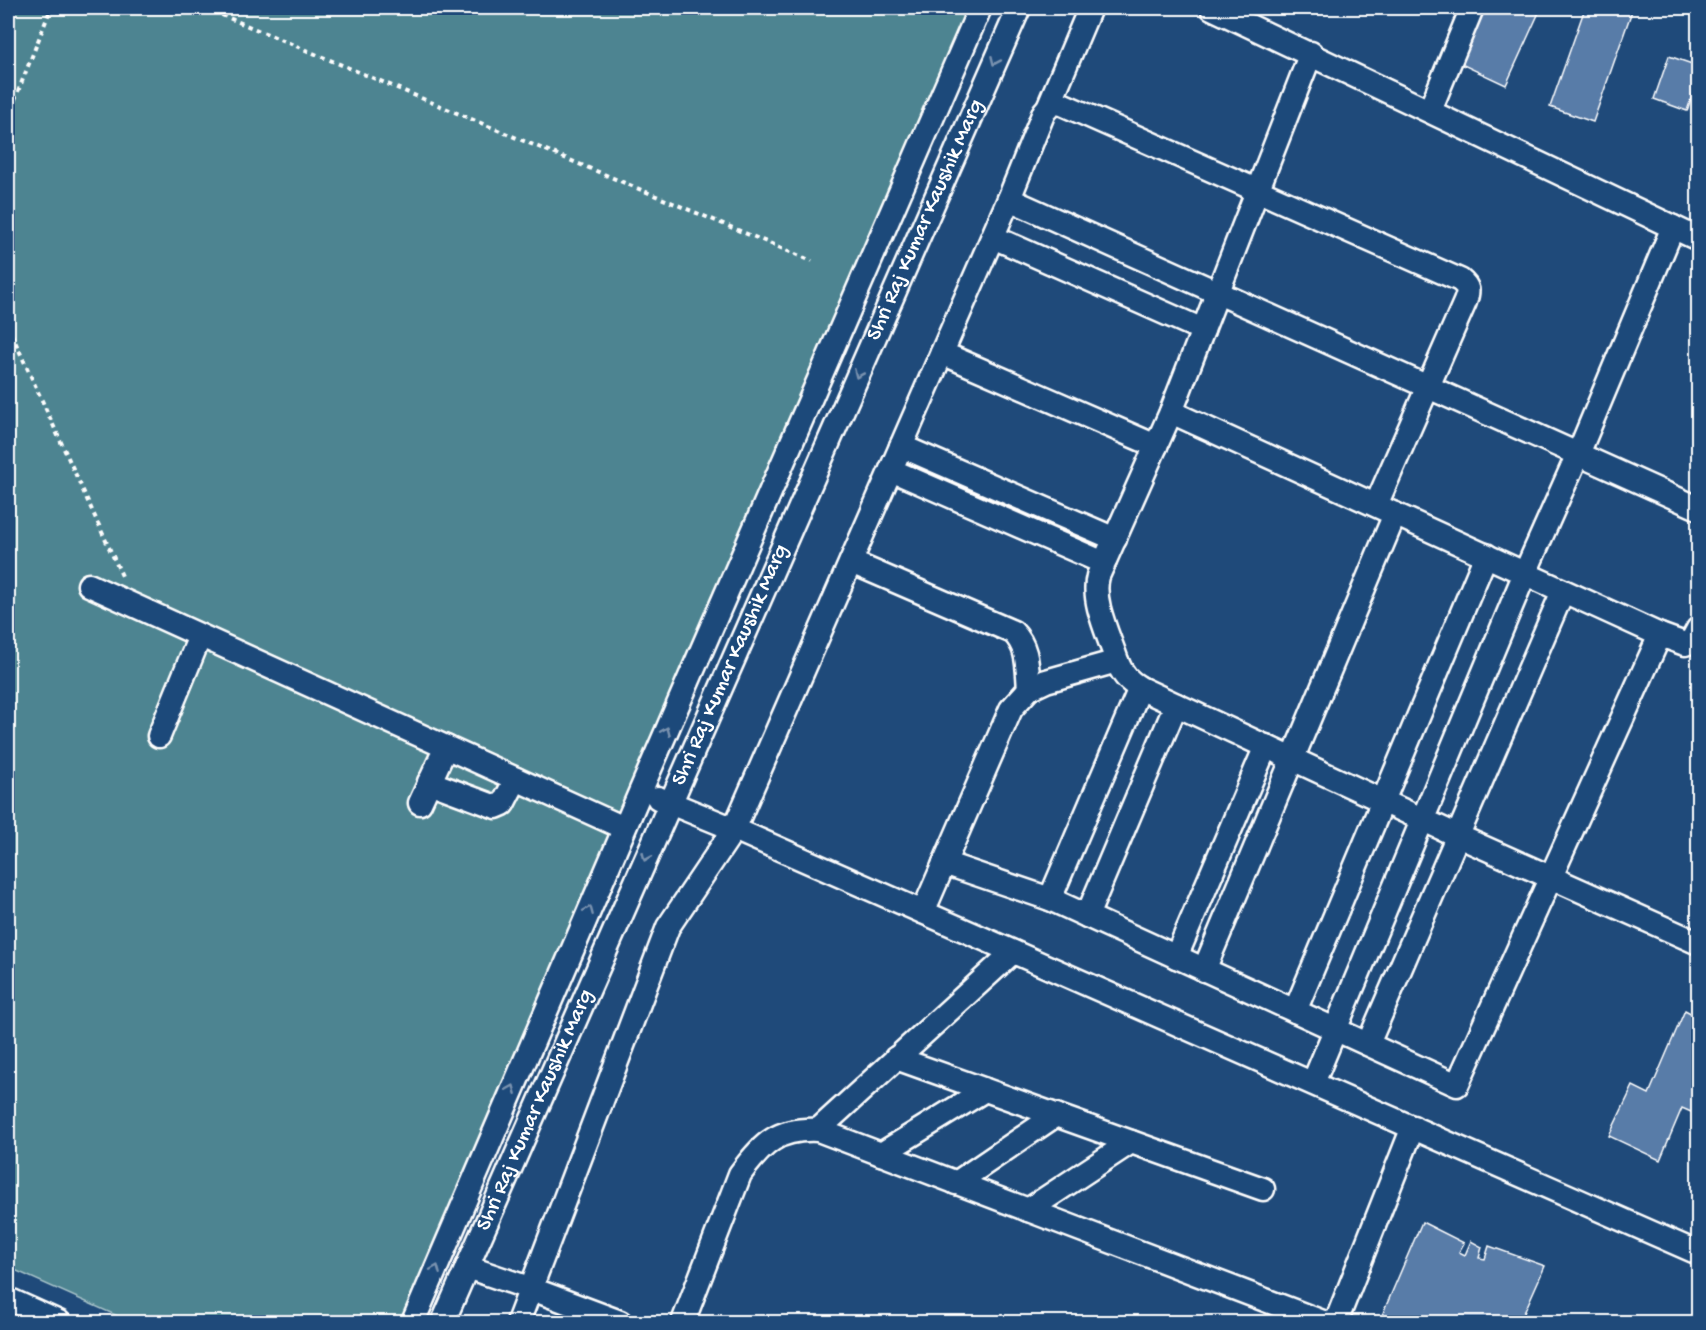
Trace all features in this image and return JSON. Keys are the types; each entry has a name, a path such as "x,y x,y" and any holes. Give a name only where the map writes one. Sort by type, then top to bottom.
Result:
{"street":[{"name":"Shri Raj Kumar Kaushik Marg","path":"413,1323 624,828 980,8"},
{"name":"Shri Raj Kumar Kaushik Marg","path":"443,1323 1019,8"},
{"path":"518,1323 668,927 734,829 993,237 1090,8"},
{"path":"1212,8 1311,53 1698,239"},
{"path":"1430,110 1472,8"},
{"path":"1311,53 1171,412 1096,585 1096,594 1120,670 1128,681 1140,688 1458,836 1698,943"},
{"path":"1050,105 1062,104 1460,280 1467,285 1469,292 1428,387 1386,510 1292,759 1204,970"},
{"path":"921,141 954,156"},
{"path":"1009,200 1698,508"},
{"path":"1313,1083 1525,573 1578,454 1673,227"},
{"path":"993,237 1203,330"},
{"path":"942,353 1156,446"},
{"path":"1171,412 1660,635 1685,644 1691,642 1698,629"},
{"path":"901,446 1114,539"},
{"path":"891,470 1104,563"},
{"path":"1295,1011 1486,555"},
{"path":"851,562 1013,632 1021,639 1026,649 1029,689"},
{"path":"89,585 624,828"},
{"path":"1368,1044 1563,591"},
{"path":"944,863 1050,899 1457,1085 1660,635"},
{"path":"159,736 200,636"},
{"path":"923,912 1011,709 1029,689 1046,681 1117,661"},
{"path":"1050,899 1140,688"},
{"path":"1087,916 1176,705"},
{"path":"1176,957 1266,746"},
{"path":"420,803 446,747"},
{"path":"429,782 496,807 503,804 516,779"},
{"path":"641,790 1698,1253"},
{"path":"818,1130 1013,952"},
{"path":"897,1059 1263,1189"},
{"path":"881,1154 985,1090"},
{"path":"957,1183 1056,1115"},
{"path":"1336,1323 1413,1127"},
{"path":"683,1323 740,1174 771,1139 796,1129 818,1130 1323,1323"},
{"path":"1028,1210 1131,1142"},
{"path":"467,1267 620,1323"},
{"path":"8,1299 59,1323"}],"path":[{"path":"8,117 51,8"},
{"path":"205,8 812,261"},
{"path":"8,326 136,607"}],"green space":[{"path":"8,8 978,8 402,1322 131,1322 8,1267"}],"building":[{"path":"1484,8 1541,8 1506,85 1459,63"},
{"path":"1585,8 1633,8 1593,122 1550,107"},
{"path":"1669,56 1698,66 1698,78 1687,111 1654,99"},
{"path":"1685,1010 1698,1017 1698,1115 1682,1108 1660,1160 1609,1136 1633,1086 1649,1094"},
{"path":"1422,1222 1464,1243 1459,1252 1465,1255 1471,1241 1482,1247 1479,1258 1485,1259 1489,1246 1545,1266 1520,1322 1427,1322 1413,1317 1409,1322 1380,1320"}]}
